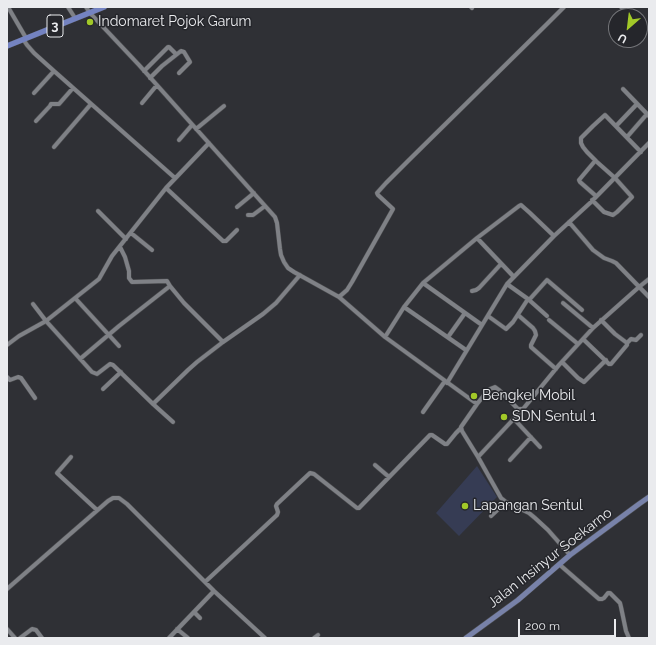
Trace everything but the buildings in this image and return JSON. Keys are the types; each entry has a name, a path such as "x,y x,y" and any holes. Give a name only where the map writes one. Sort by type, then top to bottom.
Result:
{"highway":[{"name":"3","path":"7,46 104,7"}],"main road":[{"name":"Jalan Insinyur Soekarno","path":"466,638 518,600 570,555 649,498"}],"street":[{"path":"8,7 25,38 27,45 34,53 175,178"},
{"path":"68,7 75,18"},
{"path":"86,7 277,220 280,249 284,262 288,268 339,297 385,336 477,404"},
{"path":"339,297 347,290 352,282 392,209 377,193 564,7"},
{"path":"144,71 168,47 176,54"},
{"path":"150,78 176,54 182,51 190,63 179,73"},
{"path":"157,58 162,66"},
{"path":"148,67 154,74"},
{"path":"34,93 54,71"},
{"path":"142,103 157,85"},
{"path":"36,121 50,105 59,104 72,88"},
{"path":"623,89 648,115 627,137"},
{"path":"54,147 91,104"},
{"path":"616,126 637,104"},
{"path":"196,129 224,106"},
{"path":"592,200 606,213 613,215 632,197 583,147 581,140 582,136 604,115 606,115 641,152"},
{"path":"179,140 192,125"},
{"path":"7,345 46,320 99,279 110,259 166,188 209,143"},
{"path":"423,412 446,382 507,284 554,236 648,146"},
{"path":"596,161 579,180 596,196"},
{"path":"166,188 223,241 226,241 237,230"},
{"path":"238,207 254,193"},
{"path":"385,336 404,307 423,283 477,238 520,205 554,236"},
{"path":"248,215 253,215 265,206"},
{"path":"98,211 126,239"},
{"path":"569,222 593,250 604,258 614,262 649,297"},
{"path":"131,233 152,250"},
{"path":"477,238 514,277"},
{"path":"120,246 129,271 129,278 132,282 167,281 184,303 223,342"},
{"path":"472,290 479,288 501,264"},
{"path":"153,404 188,370 276,303 300,275"},
{"path":"478,457 523,410 556,368 593,328 649,279"},
{"path":"488,316 506,329 518,316 528,300 547,280 582,310"},
{"path":"423,283 482,325"},
{"path":"507,284 528,300 578,344"},
{"path":"80,359 170,286"},
{"path":"75,298 119,346"},
{"path":"563,303 593,328"},
{"path":"33,304 80,359 94,373 97,374 111,364 113,365 173,422"},
{"path":"404,307 466,350"},
{"path":"448,338 465,313"},
{"path":"518,316 535,331 536,335 531,347 556,368"},
{"path":"601,320 615,334 627,343"},
{"path":"583,339 611,364 631,339 636,340 641,336"},
{"path":"562,362 584,382 606,360"},
{"path":"103,389 121,372"},
{"path":"7,377 10,380 18,377 21,378 35,398"},
{"path":"205,582 277,514 277,504 310,473 314,474 358,508 430,435 447,444 461,428 462,424 477,404 490,390 496,388 518,409 523,410"},
{"path":"514,419 540,447"},
{"path":"461,428 498,493 506,502 529,513 535,518 570,555"},
{"path":"510,460 531,437"},
{"path":"71,457 57,473 97,510"},
{"path":"375,465 389,477"},
{"path":"7,589 97,510 111,499 118,498 121,499 264,638"},
{"path":"491,516 506,502"},
{"path":"560,564 599,599 602,600 608,593 610,593 620,603 629,638"},
{"path":"169,638 214,591"},
{"path":"194,612 200,618"},
{"path":"7,629 15,638"},
{"path":"20,638 30,629 33,629 36,630 42,638"},
{"path":"177,629 188,638"}],"shaded area":[{"name":"Lapangan Sentul","path":"477,466 497,497 459,536 436,513"}],"place":[{"name":"Indomaret Pojok Garum","path":"90,22"},
{"name":"Bengkel Mobil","path":"474,396"},
{"name":"SDN Sentul 1","path":"504,417"},
{"name":"Lapangan Sentul","path":"465,506"}]}
